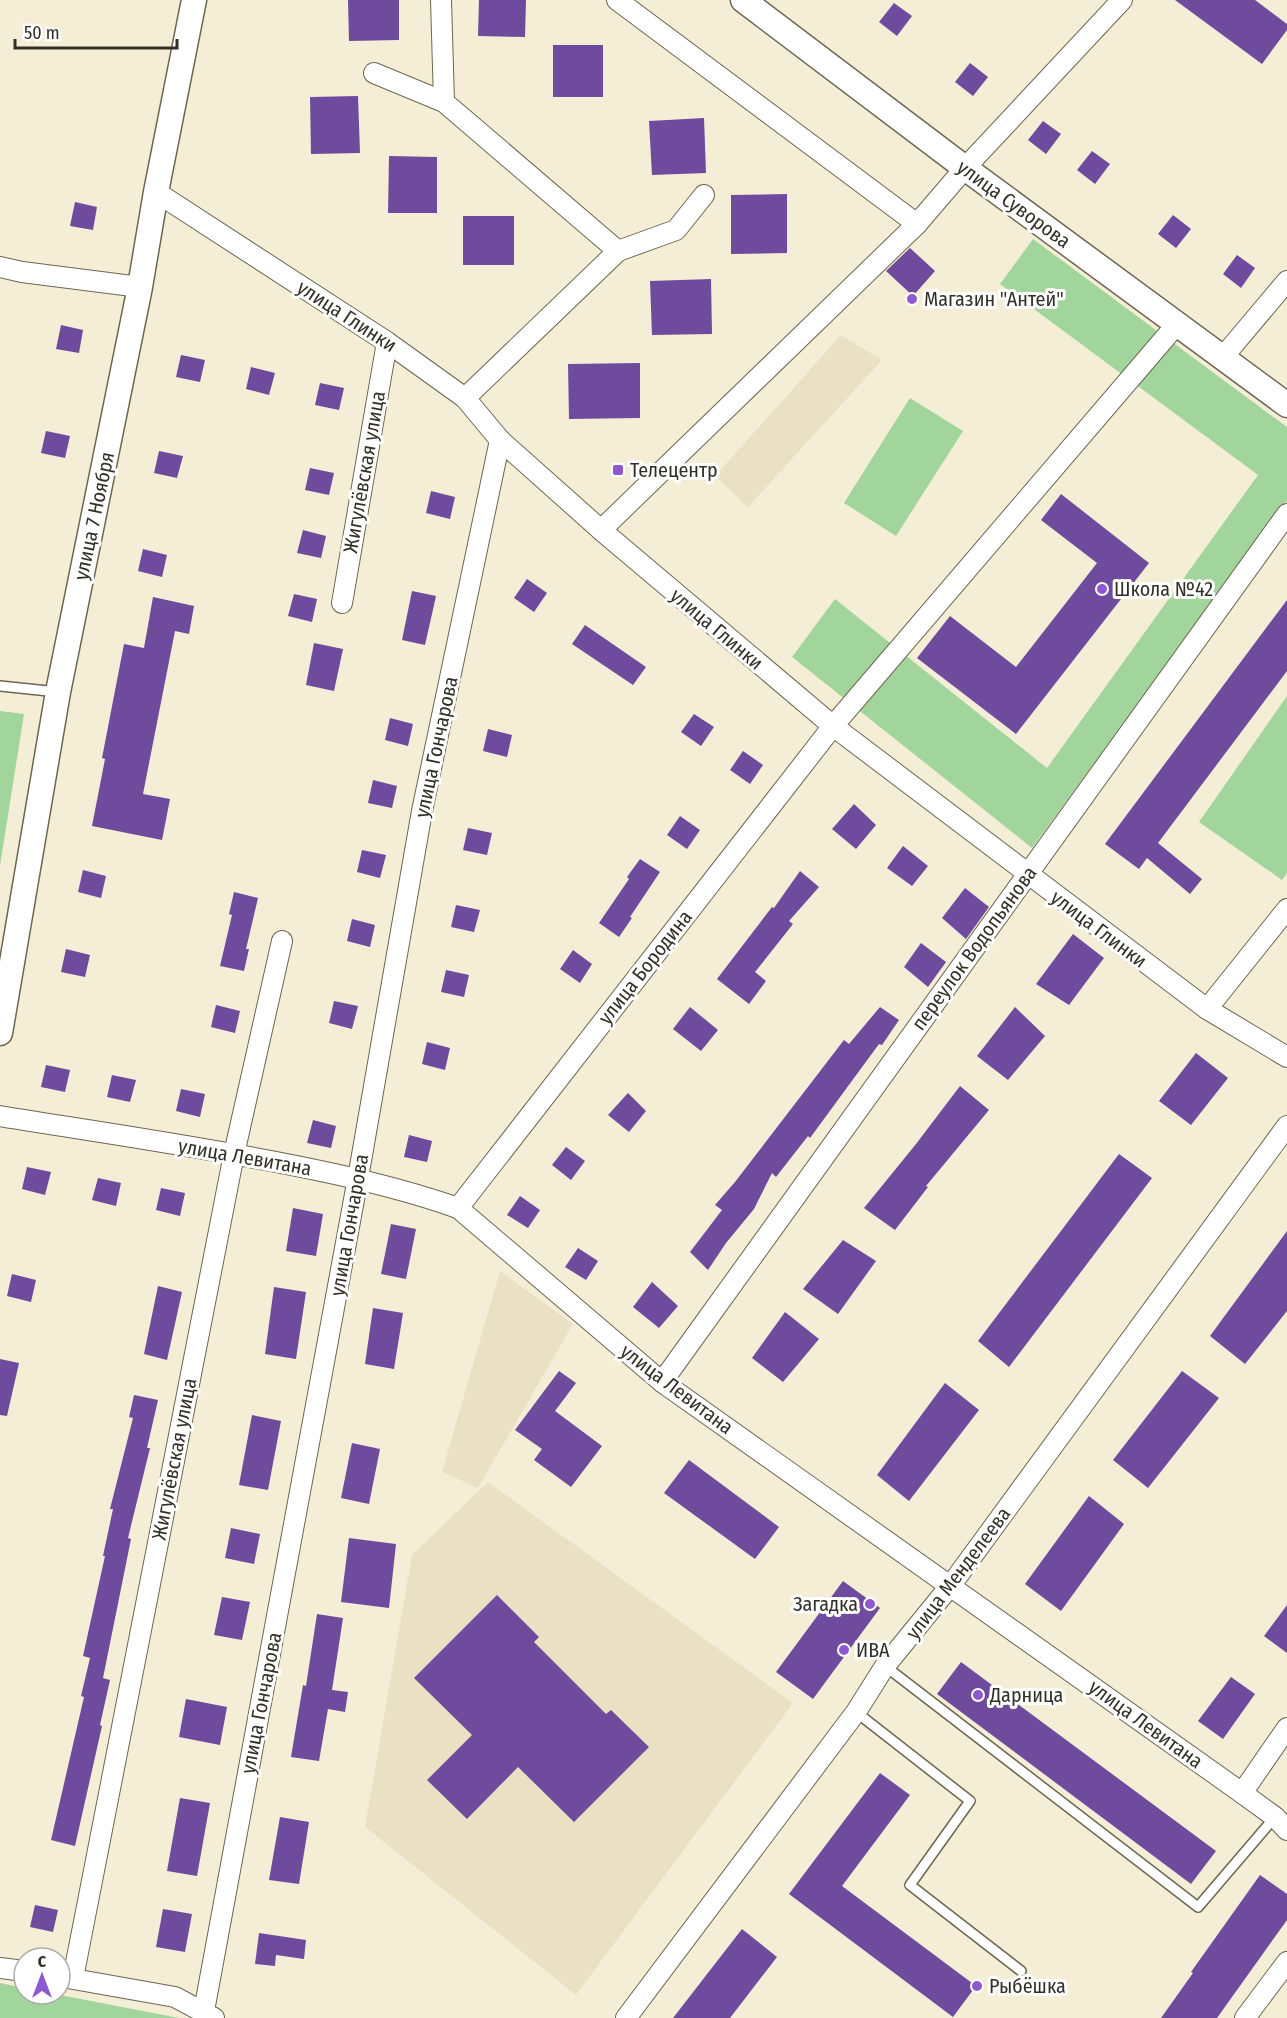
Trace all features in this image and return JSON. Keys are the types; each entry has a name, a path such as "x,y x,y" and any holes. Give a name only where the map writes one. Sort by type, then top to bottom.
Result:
{"street":[{"name":"улица 7 Ноября","path":"0,1033 58,692 140,287 156,192 194,0"},
{"path":"441,0 444,102"},
{"path":"617,0 917,224"},
{"name":"улица Суворова","path":"743,0 965,168 1287,405"},
{"path":"601,530 917,224 965,168 1122,0"},
{"path":"374,73 444,102 618,251"},
{"name":"улица Глинки","path":"156,192 387,342 465,398 500,440 601,530 833,726 1207,1009 1287,1057"},
{"path":"465,398 618,251 676,230 704,195"},
{"path":"0,267 22,272 140,287"},
{"path":"1223,357 1287,281"},
{"name":"улица Бородина","path":"458,1208 833,726 1177,324"},
{"name":"Жигулёвская улица","path":"342,603 387,342"},
{"name":"улица Гончарова","path":"209,2015 422,811 500,440"},
{"name":"переулок Водопьянова","path":"662,1382 1287,514"},
{"path":"1207,1009 1287,909"},
{"name":"Жигулёвская улица","path":"72,1952 234,1154 282,941"},
{"name":"улица Левитана","path":"0,1116 234,1154 358,1178 420,1194 458,1208 662,1382 951,1585 1242,1793 1281,1824"},
{"name":"улица Менделеева","path":"626,2018 856,1712 885,1666 951,1585 1287,1126"},
{"path":"1242,1793 1287,1728"},
{"path":"1245,2018 1287,1962"},
{"path":"72,1978 175,1997 209,2015"}],"lane":[{"path":"0,686 58,692"},
{"path":"885,1666 1198,1907 1281,1824"},
{"path":"856,1712 970,1801 910,1885 1021,1971"}],"shaded area":[{"path":"841,335 882,360 748,507 715,476"},
{"path":"500,1271 573,1324 478,1488 442,1472"},
{"path":"488,1482 793,1703 576,1995 365,1827 412,1555"}],"green space":[{"path":"1033,239 1287,427 1287,501 1032,848 792,657 835,599 1047,768 1258,475 1000,284"},
{"path":"910,398 963,431 896,536 844,503"},
{"path":"1287,696 1287,873 1282,880 1199,822"},
{"path":"0,711 24,714 0,866"},
{"path":"0,1983 12,1986 12,2006 72,2006 72,1997 179,2018 0,2018"}],"building":[{"path":"348,0 399,0 399,40 349,41"},
{"path":"479,0 526,0 525,37 478,36"},
{"path":"1175,0 1255,0 1287,24 1287,30 1262,64"},
{"path":"894,3 912,16 897,36 879,22"},
{"path":"553,45 603,45 603,97 553,97"},
{"path":"970,63 988,77 973,96 955,82"},
{"path":"358,96 360,153 311,154 310,97"},
{"path":"704,118 706,173 652,175 649,121"},
{"path":"1043,121 1061,134 1046,154 1028,140"},
{"path":"1092,151 1110,164 1095,184 1077,170"},
{"path":"389,156 437,157 437,213 388,213"},
{"path":"787,194 787,253 731,254 731,195"},
{"path":"75,202 97,207 93,230 70,226"},
{"path":"1173,215 1191,229 1176,248 1158,234"},
{"path":"463,216 514,216 514,265 463,265"},
{"path":"910,248 935,271 913,296 886,271"},
{"path":"1237,255 1255,268 1241,288 1223,274"},
{"path":"711,279 712,334 652,335 650,281"},
{"path":"61,325 83,330 79,353 56,349"},
{"path":"181,355 205,360 200,382 176,377"},
{"path":"640,363 640,418 569,419 568,364"},
{"path":"251,367 275,373 269,395 246,389"},
{"path":"320,383 344,388 339,410 315,405"},
{"path":"46,431 70,436 65,458 41,453"},
{"path":"159,451 183,456 177,478 154,473"},
{"path":"310,468 334,473 329,495 305,490"},
{"path":"431,491 455,497 450,519 426,513"},
{"name":"Школа №42","path":"1061,494 1149,563 1016,734 917,658 950,616 1016,667 1097,563 1041,520"},
{"path":"303,530 326,536 321,558 297,553"},
{"path":"143,549 167,555 162,577 138,571"},
{"path":"527,579 547,593 534,612 514,598"},
{"path":"412,591 436,596 425,645 402,640"},
{"path":"294,594 317,599 312,622 288,616"},
{"path":"153,597 194,606 189,634 175,631 143,794 170,799 162,840 92,826 105,759 102,758 124,644 144,648"},
{"path":"1287,600 1287,671 1158,843 1202,879 1190,894 1147,858 1139,869 1105,844"},
{"path":"585,625 646,667 633,685 572,644"},
{"path":"314,643 343,649 334,691 306,685"},
{"path":"694,714 714,727 701,746 681,732"},
{"path":"390,718 413,724 408,746 385,740"},
{"path":"488,729 512,735 507,757 483,751"},
{"path":"743,751 763,765 750,784 730,770"},
{"path":"373,780 397,786 392,808 368,803"},
{"path":"854,804 876,825 856,849 832,829"},
{"path":"680,816 700,830 687,849 667,835"},
{"path":"468,828 492,833 487,855 463,850"},
{"path":"903,846 928,866 912,886 887,868"},
{"path":"362,850 386,855 380,878 357,872"},
{"path":"640,859 660,872 619,937 599,923"},
{"path":"83,870 106,876 101,898 78,892"},
{"path":"800,871 819,887 789,921 793,924 755,972 766,981 749,1004 717,979 772,907 774,908"},
{"path":"965,888 989,907 966,939 942,918"},
{"path":"234,892 258,898 246,949 249,949 244,971 220,966 232,915 229,914"},
{"path":"456,905 480,910 474,932 451,927"},
{"path":"352,919 375,925 370,947 347,941"},
{"path":"1073,934 1104,958 1069,1005 1036,984"},
{"path":"921,943 946,962 928,987 904,967"},
{"path":"66,949 90,955 85,977 61,972"},
{"path":"573,950 592,964 580,983 560,969"},
{"path":"446,970 469,975 464,997 441,992"},
{"path":"334,1001 358,1006 352,1029 329,1023"},
{"path":"216,1005 240,1011 235,1033 211,1027"},
{"path":"690,1007 718,1030 701,1051 673,1029"},
{"path":"880,1007 899,1020 810,1138 808,1136 776,1177 772,1173 754,1209 726,1243 708,1270 690,1252 722,1210 715,1205 844,1040 849,1044"},
{"path":"1015,1007 1045,1036 1008,1080 977,1056"},
{"path":"427,1042 450,1048 445,1070 422,1064"},
{"path":"1196,1053 1228,1078 1191,1125 1159,1101"},
{"path":"46,1065 70,1070 65,1092 41,1087"},
{"path":"112,1075 136,1080 130,1102 107,1097"},
{"path":"960,1086 989,1110 926,1186 928,1187 895,1230 864,1208"},
{"path":"181,1089 205,1094 200,1117 176,1111"},
{"path":"628,1093 646,1111 629,1132 608,1115"},
{"path":"313,1120 336,1126 331,1148 307,1143"},
{"path":"409,1135 432,1141 427,1162 404,1157"},
{"path":"566,1147 585,1161 571,1180 552,1165"},
{"path":"1119,1154 1152,1178 1009,1367 978,1341"},
{"path":"27,1167 51,1172 45,1195 22,1189"},
{"path":"98,1178 121,1183 116,1206 92,1200"},
{"path":"161,1188 185,1193 180,1216 156,1210"},
{"path":"520,1196 540,1210 528,1228 507,1215"},
{"path":"293,1208 323,1214 316,1256 286,1251"},
{"path":"391,1224 416,1229 406,1279 381,1274"},
{"path":"1287,1231 1287,1311 1245,1364 1210,1336"},
{"path":"843,1240 876,1261 838,1314 803,1289"},
{"path":"578,1248 598,1261 586,1280 565,1267"},
{"path":"12,1274 36,1280 31,1302 7,1296"},
{"path":"652,1282 678,1306 659,1328 633,1307"},
{"path":"158,1286 182,1292 167,1360 144,1354"},
{"path":"274,1287 306,1292 296,1359 265,1354"},
{"path":"373,1308 403,1313 394,1369 365,1364"},
{"path":"785,1312 819,1339 783,1382 752,1358"},
{"path":"0,1359 19,1363 7,1416 0,1415"},
{"path":"559,1371 576,1383 555,1411 602,1446 571,1487 534,1460 542,1449 515,1430"},
{"path":"1182,1371 1219,1398 1148,1488 1113,1460"},
{"path":"945,1383 979,1410 909,1501 877,1475"},
{"path":"134,1395 158,1400 147,1448 150,1448 128,1538 131,1539 103,1678 110,1680 100,1725 102,1726 75,1846 51,1840 84,1697 81,1696 90,1658 83,1656 105,1556 103,1556 113,1509 110,1509 133,1418 129,1417"},
{"path":"252,1415 281,1421 268,1490 239,1485"},
{"path":"352,1443 380,1449 369,1504 341,1498"},
{"path":"689,1460 779,1527 755,1559 664,1493"},
{"path":"1089,1496 1124,1524 1061,1611 1025,1584"},
{"path":"231,1528 260,1534 254,1564 225,1558"},
{"path":"349,1538 396,1544 389,1608 341,1602"},
{"path":"843,1581 880,1608 813,1699 776,1672"},
{"path":"497,1595 539,1637 534,1642 606,1714 611,1710 649,1747 574,1822 518,1767 467,1819 427,1780 472,1735 414,1678"},
{"path":"222,1597 250,1602 242,1640 214,1635"},
{"path":"1287,1605 1287,1653 1264,1636"},
{"path":"317,1614 343,1618 332,1690 348,1692 345,1712 328,1709 319,1761 291,1757 303,1685 306,1686"},
{"path":"961,1662 1216,1851 1191,1884 937,1694"},
{"path":"1231,1677 1255,1694 1223,1739 1198,1721"},
{"path":"186,1699 227,1707 220,1745 179,1737"},
{"path":"880,1773 910,1795 842,1886 976,1986 953,2017 789,1894"},
{"path":"180,1798 210,1803 197,1876 167,1871"},
{"path":"280,1817 309,1822 299,1884 269,1880"},
{"path":"1260,1875 1287,1894 1287,1920 1217,2018 1161,2018 1193,1973 1191,1972"},
{"path":"35,1905 58,1910 53,1932 30,1927"},
{"path":"163,1909 192,1914 185,1952 156,1947"},
{"path":"742,1929 777,1957 730,2018 673,2018"},
{"path":"259,1933 306,1940 304,1959 276,1955 275,1966 255,1964"}],"place":[{"name":"Магазин \"Антей\"","path":"912,299"},
{"name":"Телецентр","path":"618,470"},
{"name":"Школа №42","path":"1102,589"},
{"name":"Загадка","path":"870,1604"},
{"name":"ИВА","path":"844,1650"},
{"name":"Дарница","path":"978,1695"},
{"name":"Рыбёшка","path":"977,1986"}]}
